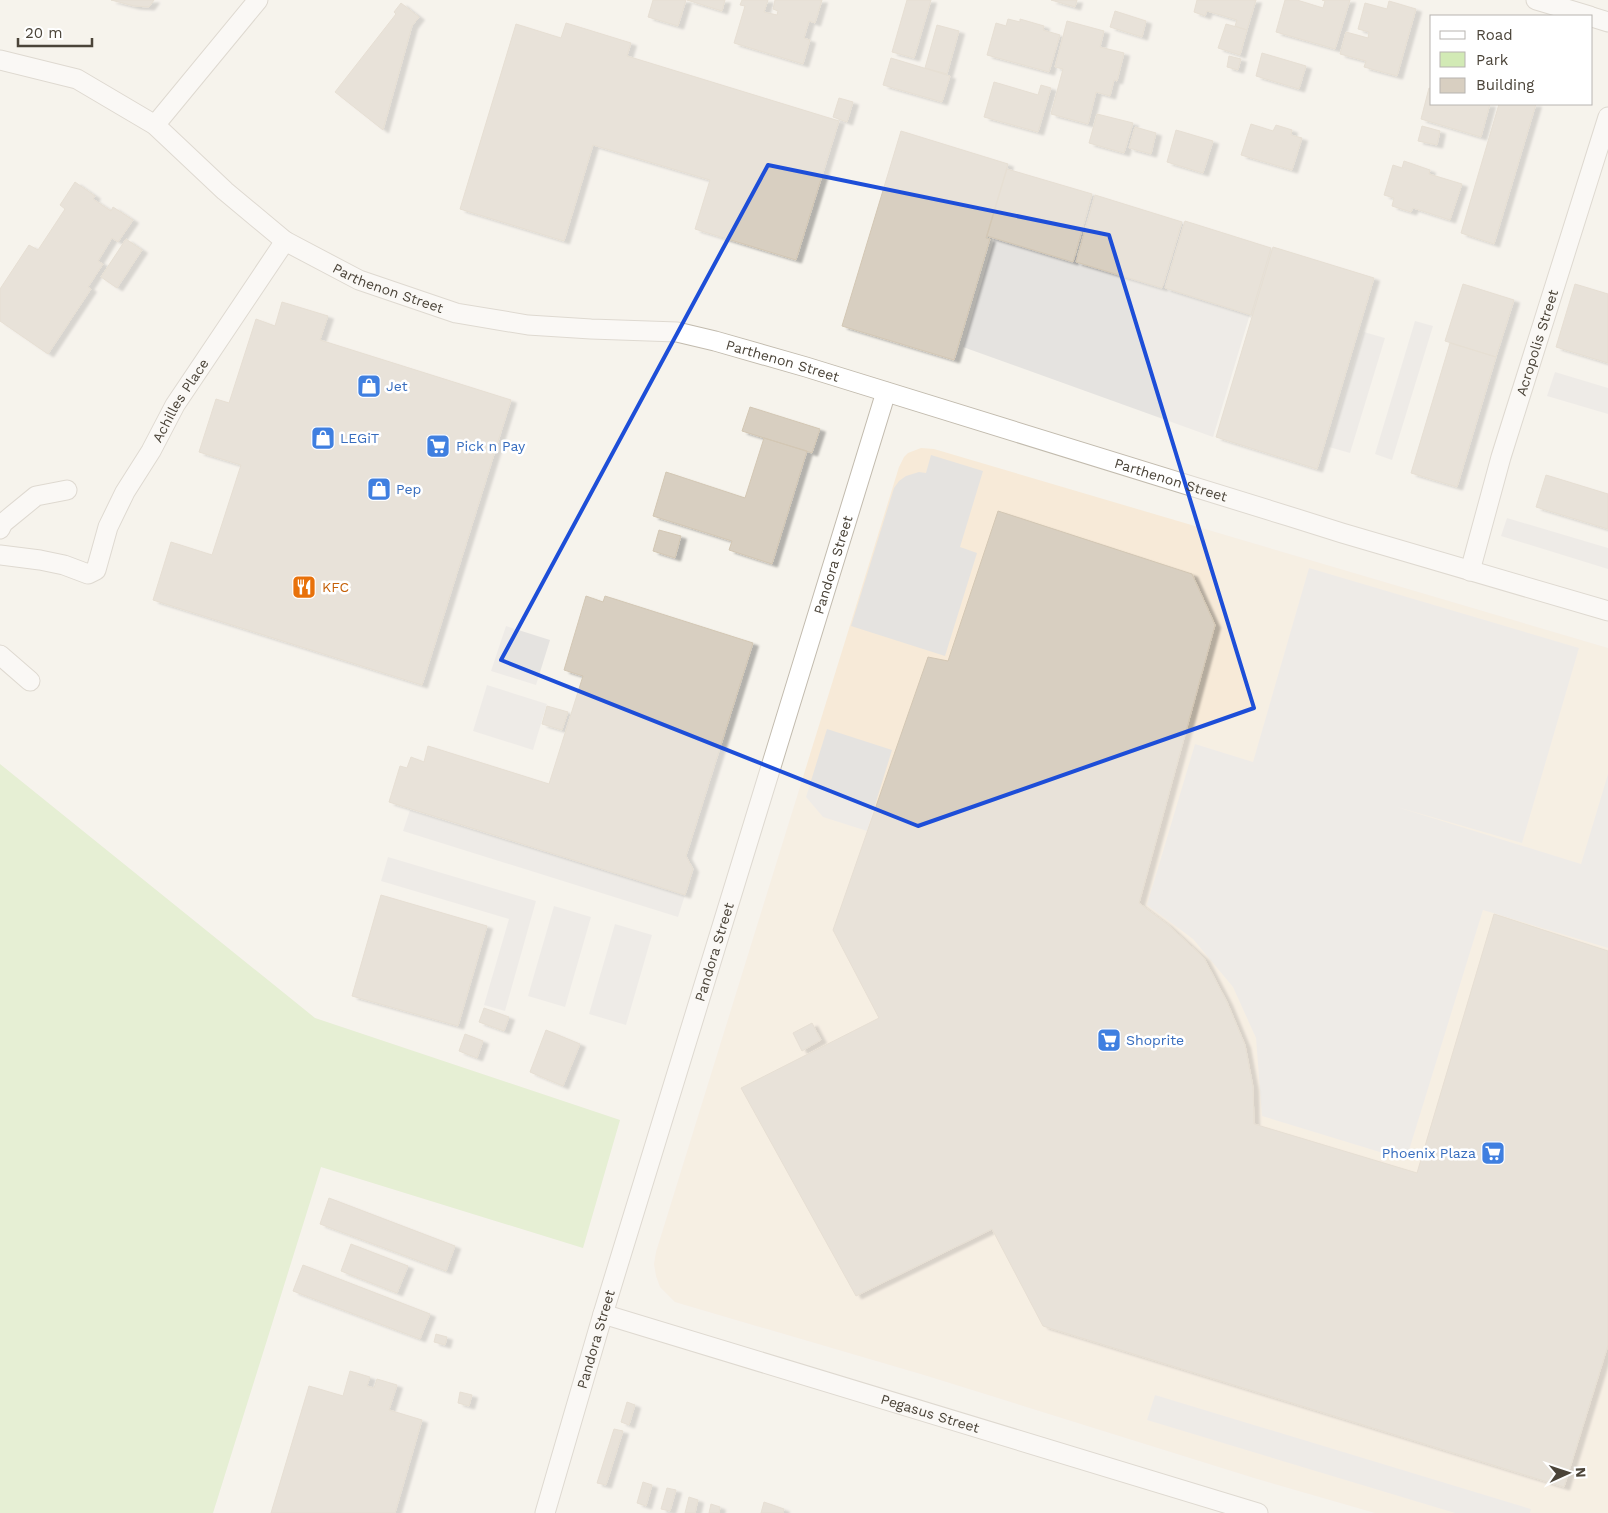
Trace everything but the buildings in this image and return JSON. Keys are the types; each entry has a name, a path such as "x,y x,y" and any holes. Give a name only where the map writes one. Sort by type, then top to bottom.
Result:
{"street":[{"path":"155,125 258,0"},
{"path":"1536,0 1588,15"},
{"path":"1593,17 1608,22"},
{"name":"Parthenon Street","path":"0,60 78,79 155,125 225,191 285,242 359,280 456,313 528,325 677,332 806,367 1342,534 1608,611"},
{"name":"Acropolis Street","path":"1470,571 1501,456 1603,154 1608,116"},
{"name":"Achilles Place","path":"0,555 64,565 88,574 96,570 108,527 125,492 151,451 175,405 285,242"},
{"name":"Pandora Street","path":"544,1513 603,1314 886,392"},
{"path":"0,529 3,523 36,496 68,490"},
{"path":"0,655 30,681"},
{"name":"Pegasus Street","path":"603,1314 1258,1513"}],"highlighted area":[{"path":"768,165 1109,235 1254,708 918,826 501,660"}],"shaded area":[{"path":"997,229 1250,314 1213,437 963,347"},
{"path":"1415,321 1433,326 1392,460 1375,454"},
{"path":"1364,332 1385,338 1350,453 1329,447"},
{"path":"1555,372 1608,388 1608,414 1547,396"},
{"path":"921,448 934,449 1608,648 1608,1513 1375,1513 1254,1478 924,1375 675,1302 660,1287 654,1264 656,1252 899,467 908,453"},
{"path":"931,455 983,471 960,547 977,553 945,656 851,626 894,488 906,476 919,472 926,473"},
{"path":"1507,518 1608,548 1608,569 1501,536"},
{"path":"1309,568 1579,648 1522,843 1397,807 1581,864 1608,774 1608,948 1483,910 1406,1160 1262,1116 1256,1038 1233,987 1193,939 1147,905 1195,744 1253,762"},
{"path":"506,626 550,640 536,685 491,671"},
{"path":"487,685 547,704 533,750 473,731"},
{"path":"827,729 892,750 867,831 823,817 806,797"},
{"path":"410,810 685,895 678,917 403,831"},
{"path":"388,857 536,901 505,1011 484,1005 509,919 381,881"},
{"path":"554,906 591,917 565,1007 528,996"},
{"path":"615,924 652,935 626,1025 589,1014"},
{"path":"1155,1395 1531,1509 1530,1513 1455,1513 1147,1420"}],"green space":[{"path":"0,764 315,1018 620,1120 583,1248 321,1167 213,1513 0,1513"}],"place":[{"name":"Jet","path":"369,386"},
{"name":"LEGiT","path":"323,438"},
{"name":"Pick n Pay","path":"438,446"},
{"name":"Pep","path":"379,489"},
{"name":"KFC","path":"304,587"},
{"name":"Shoprite","path":"1109,1040"},
{"name":"Phoenix Plaza","path":"1493,1153"}]}
